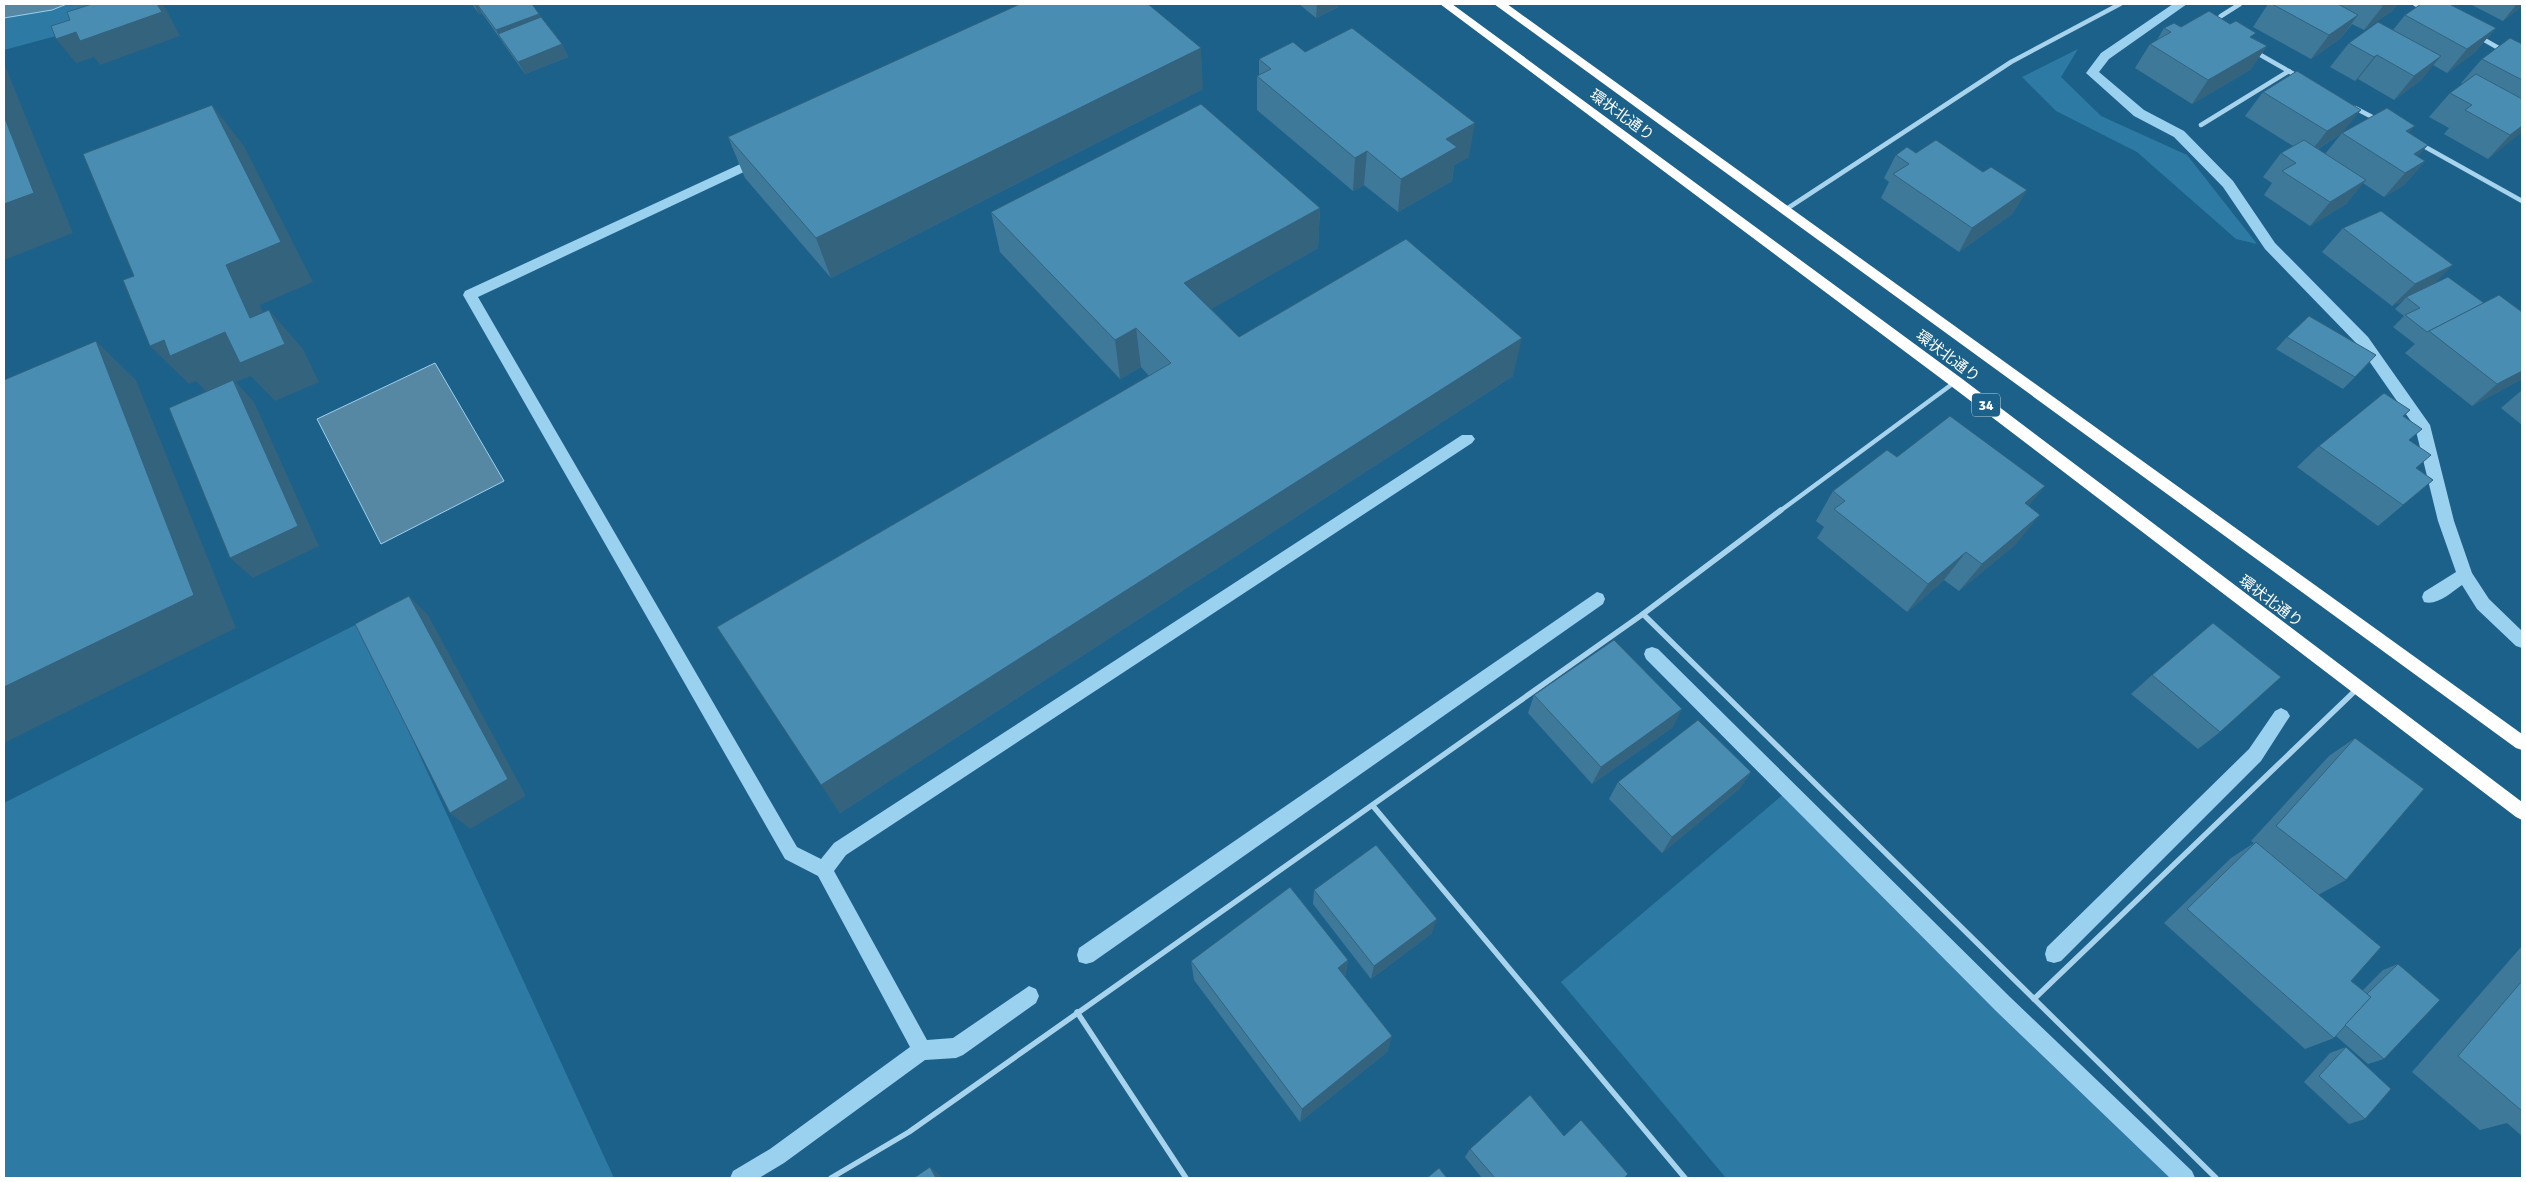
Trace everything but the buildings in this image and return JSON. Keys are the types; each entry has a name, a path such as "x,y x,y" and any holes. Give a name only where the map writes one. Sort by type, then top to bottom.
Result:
{"highway":[{"name":"環状北通り","path":"1445,4 1956,382 2522,812"},
{"name":"環状北通り","path":"1500,4 2522,743"}],"street":[{"path":"1785,210 2011,62 2120,4"},
{"path":"2220,30 2214,26 2220,16 2240,4"},
{"path":"2415,4 2432,12"},
{"path":"2473,34 2506,52"},
{"path":"2249,48 2306,80"},
{"path":"2201,125 2288,71"},
{"path":"2349,104 2384,124"},
{"path":"2418,143 2522,201"},
{"path":"831,1178 909,1132 1077,1012 1373,806 1643,614 1921,405 1956,382"},
{"path":"1643,614 2216,1178"},
{"path":"2034,999 2358,688"},
{"path":"1373,806 1685,1178"},
{"path":"1077,1012 1186,1178"}],"shaded area":[{"path":"4,4 67,4 52,10 4,18"},
{"path":"69,4 158,4 82,29 4,50 4,18 52,10"},
{"path":"2078,49 2061,77 2101,116 2187,155 2257,244 2236,239 2137,152 2056,111 2022,77"},
{"path":"435,363 504,481 381,544 317,419"},
{"path":"359,623 614,1178 4,1178 4,803"},
{"path":"1785,793 2177,1178 1726,1178 1561,982"}],"waterway":[{"path":"2181,4 2105,56 2092,73 2139,113 2179,134 2228,184 2270,246 2363,341 2422,425 2446,521 2465,575"},
{"path":"760,159 470,295 791,853 824,870"},
{"path":"824,870 840,849 1467,439"},
{"path":"2430,597 2465,575"},
{"path":"2465,575 2483,604 2522,641"},
{"path":"1086,955 1597,599"},
{"path":"1652,654 2003,1004 2185,1178"},
{"path":"2054,954 2255,755 2281,716"},
{"path":"824,870 922,1050"},
{"path":"922,1050 956,1048 1029,996"},
{"path":"740,1178 777,1156 922,1050"}]}
